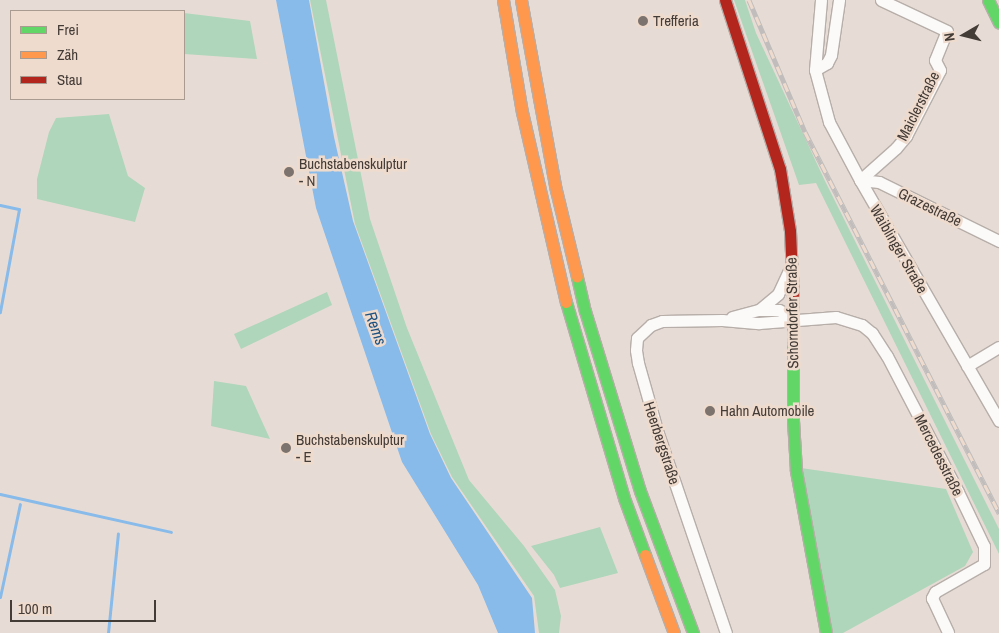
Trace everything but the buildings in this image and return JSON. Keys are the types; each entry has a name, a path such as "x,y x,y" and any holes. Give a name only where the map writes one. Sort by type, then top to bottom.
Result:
{"main road":[{"path":"503,0 529,148 569,315 618,479 674,633"},
{"path":"520,0 554,181 585,311 643,500 692,633"},
{"name":"Schorndorfer Straße","path":"725,0 780,169 790,231 794,319 793,420 796,471 826,633"},
{"path":"988,0 999,23"},
{"path":"667,633 669,621"}],"street":[{"name":"Waiblinger Straße","path":"821,0 815,70 829,122 860,180 999,421"},
{"path":"815,70 827,63 832,55 839,0"},
{"name":"Maiclerstraße","path":"860,180 896,148 906,136 940,70 936,60 947,31 881,0"},
{"name":"Grazestraße","path":"860,180 879,182 999,241"},
{"path":"759,310 778,294 792,264"},
{"name":"Heerbergstraße","path":"722,320 759,310 779,310 794,319"},
{"name":"Mercedesstraße","path":"794,319 836,317 862,325 872,333 887,356 958,492 984,546 985,555 984,564 935,592 932,598 948,633"},
{"name":"Heerbergstraße","path":"726,633 657,430 636,350 637,338 651,325 662,321 722,320 759,323 794,319"},
{"path":"967,366 999,347"}],"green space":[{"path":"310,0 326,0 370,219 407,328 469,480 524,546 555,590 561,616 559,633 539,633 534,596 452,477 431,434 355,224"},
{"path":"734,0 745,0 756,33 825,181 999,529 999,554 816,183 799,185"},
{"path":"185,13 250,21 257,59 185,54"},
{"path":"109,114 128,176 145,188 135,222 37,199 37,179 49,132 56,118"},
{"path":"327,292 332,305 241,349 234,334"},
{"path":"214,381 246,386 270,439 211,426"},
{"path":"801,468 946,489 973,552 965,566 843,633 833,633"},
{"path":"600,527 618,573 560,588 554,575 531,546"}],"water":[{"name":"Rems","path":"276,0 309,0 334,137 353,221 430,434 451,478 532,598 535,633 498,633 478,585 402,462 316,208"}],"waterway":[{"path":"0,205 19,209 0,312"},
{"path":"0,494 171,532"},
{"path":"0,597 20,504"},
{"path":"108,633 118,533"}],"railway":[{"path":"749,0 805,132 999,513"}],"traffic: fast":[{"path":"988,0 999,23"},
{"path":"577,277 585,311 640,491 693,633"},
{"path":"793,297 793,420 796,471 826,633"},
{"path":"566,302 624,498 645,555"}],"traffic: slow":[{"path":"503,0 522,112 566,302"},
{"path":"521,0 556,190 577,277"},
{"path":"645,555 674,633"}],"traffic: jam":[{"path":"725,0 780,169 790,231 793,297"}],"place":[{"name":"Trefferia","path":"643,21"},
{"name":"Buchstabenskulptur - N","path":"289,172"},
{"name":"Hahn Automobile","path":"710,411"},
{"name":"Buchstabenskulptur - E","path":"286,448"}]}
